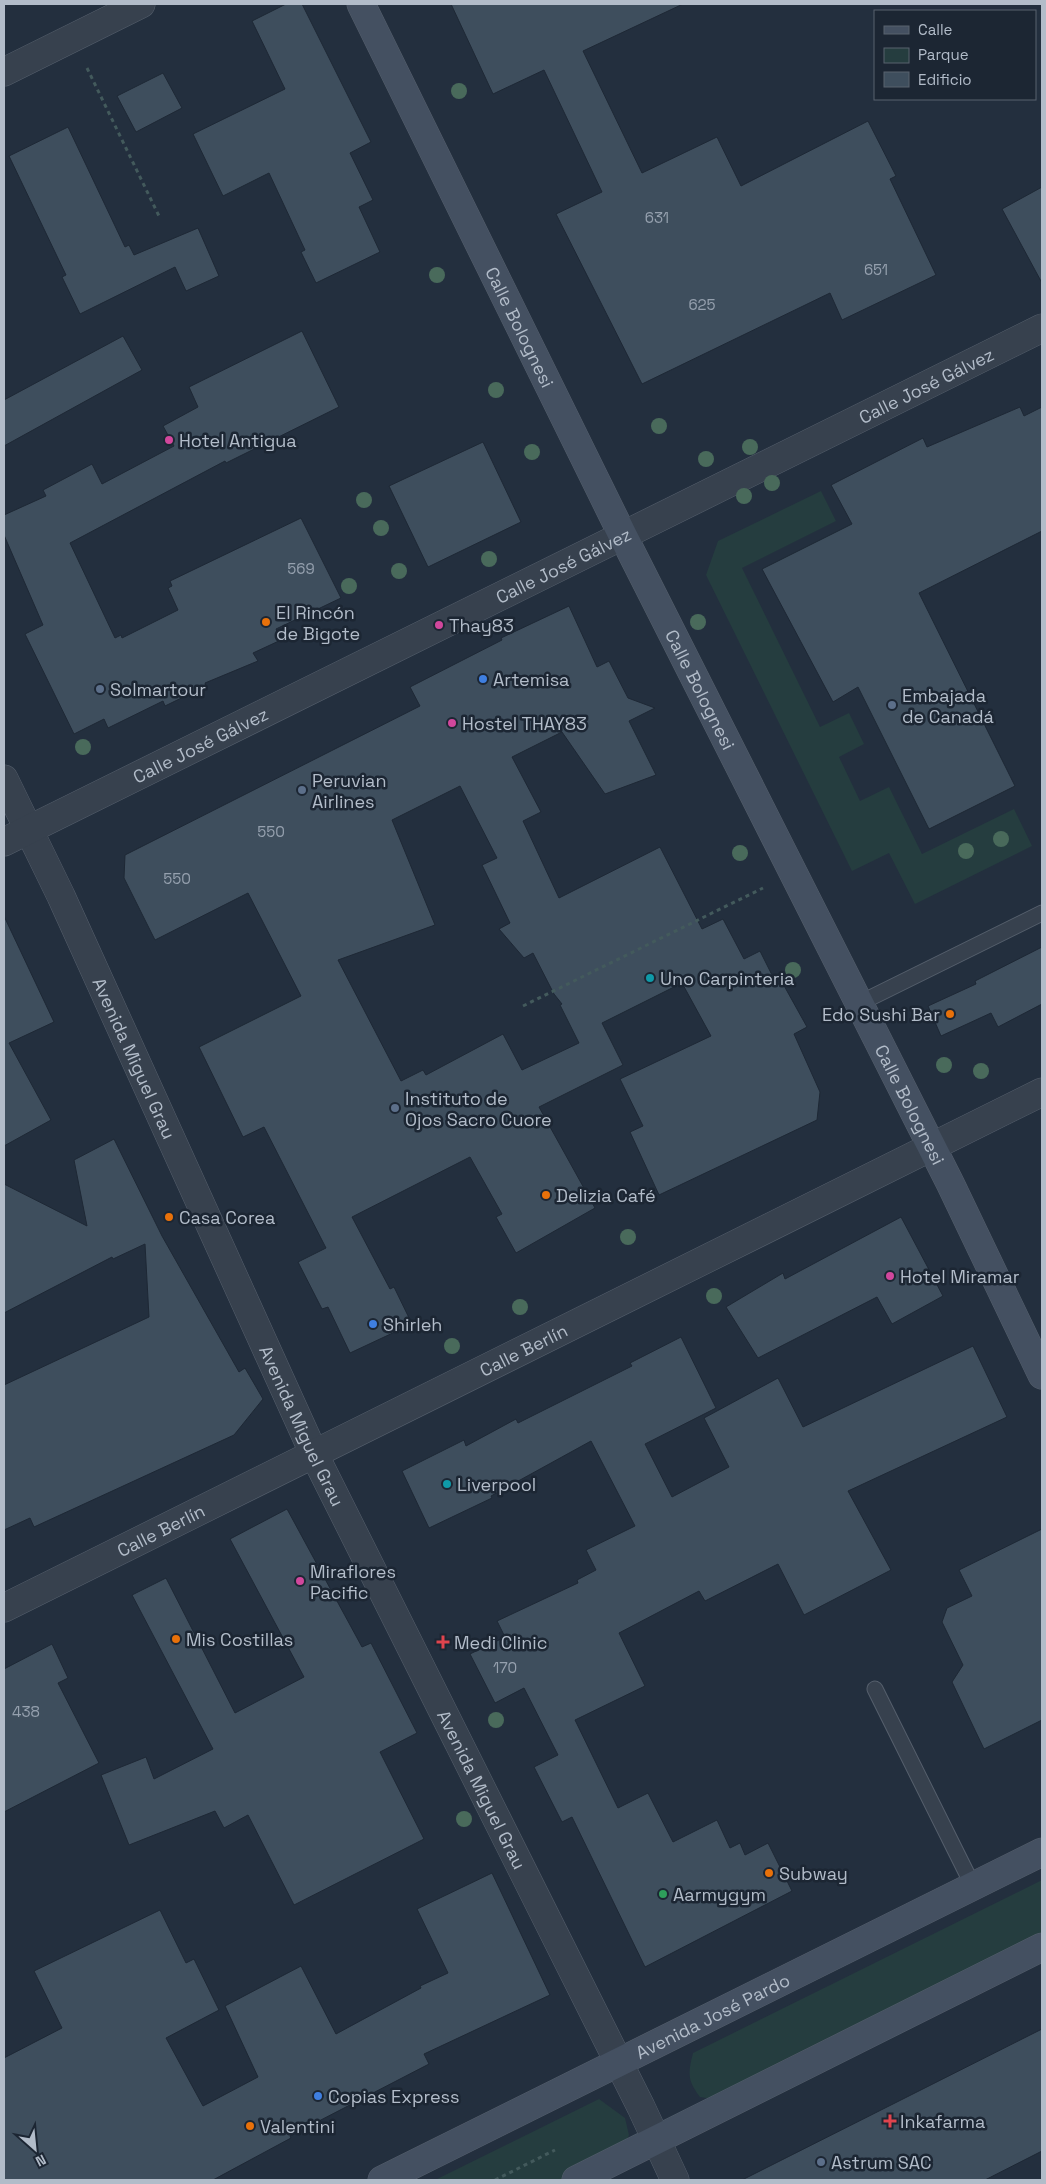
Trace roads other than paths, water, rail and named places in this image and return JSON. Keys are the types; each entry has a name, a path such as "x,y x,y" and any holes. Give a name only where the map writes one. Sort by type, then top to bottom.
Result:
{"main road":[{"name":"Calle Bolognesi","path":"361,4 623,536 1042,1374"},
{"name":"Avenida José Pardo","path":"382,2180 1042,1852"},
{"path":"576,2180 1042,1947"}],"street":[{"path":"4,72 141,4"},
{"name":"Calle José Gálvez","path":"4,842 1042,328"},
{"name":"Avenida Miguel Grau","path":"4,780 70,914 314,1454 675,2180"},
{"name":"Calle Berlín","path":"4,1608 1042,1092"}],"lane":[{"path":"858,1004 1042,912"},
{"path":"875,1689 974,1886"}],"place":[{"name":"Hotel Antigua","path":"169,440"},
{"name":"El Rincón de Bigote","path":"266,622"},
{"name":"Thay83","path":"439,625"},
{"name":"Artemisa","path":"483,679"},
{"name":"Solmartour","path":"100,689"},
{"name":"Embajada de Canadá","path":"892,705"},
{"name":"Hostel THAY83","path":"452,723"},
{"name":"Peruvian Airlines","path":"302,790"},
{"name":"Uno Carpinteria","path":"650,978"},
{"name":"Edo Sushi Bar","path":"950,1014"},
{"name":"Instituto de Ojos Sacro Cuore","path":"395,1108"},
{"name":"Delizia Café","path":"546,1195"},
{"name":"Casa Corea","path":"169,1217"},
{"name":"Hotel Miramar","path":"890,1276"},
{"name":"Shirleh","path":"373,1324"},
{"name":"Liverpool","path":"447,1484"},
{"name":"Miraflores Pacific","path":"300,1581"},
{"name":"Mis Costillas","path":"176,1639"},
{"name":"Medi Clinic","path":"443,1642"},
{"name":"Subway","path":"769,1873"},
{"name":"Aarmygym","path":"663,1894"},
{"name":"Copias Express","path":"318,2096"},
{"name":"Inkafarma","path":"890,2121"},
{"name":"Valentini","path":"250,2126"},
{"name":"Astrum SAC","path":"821,2162"}]}
